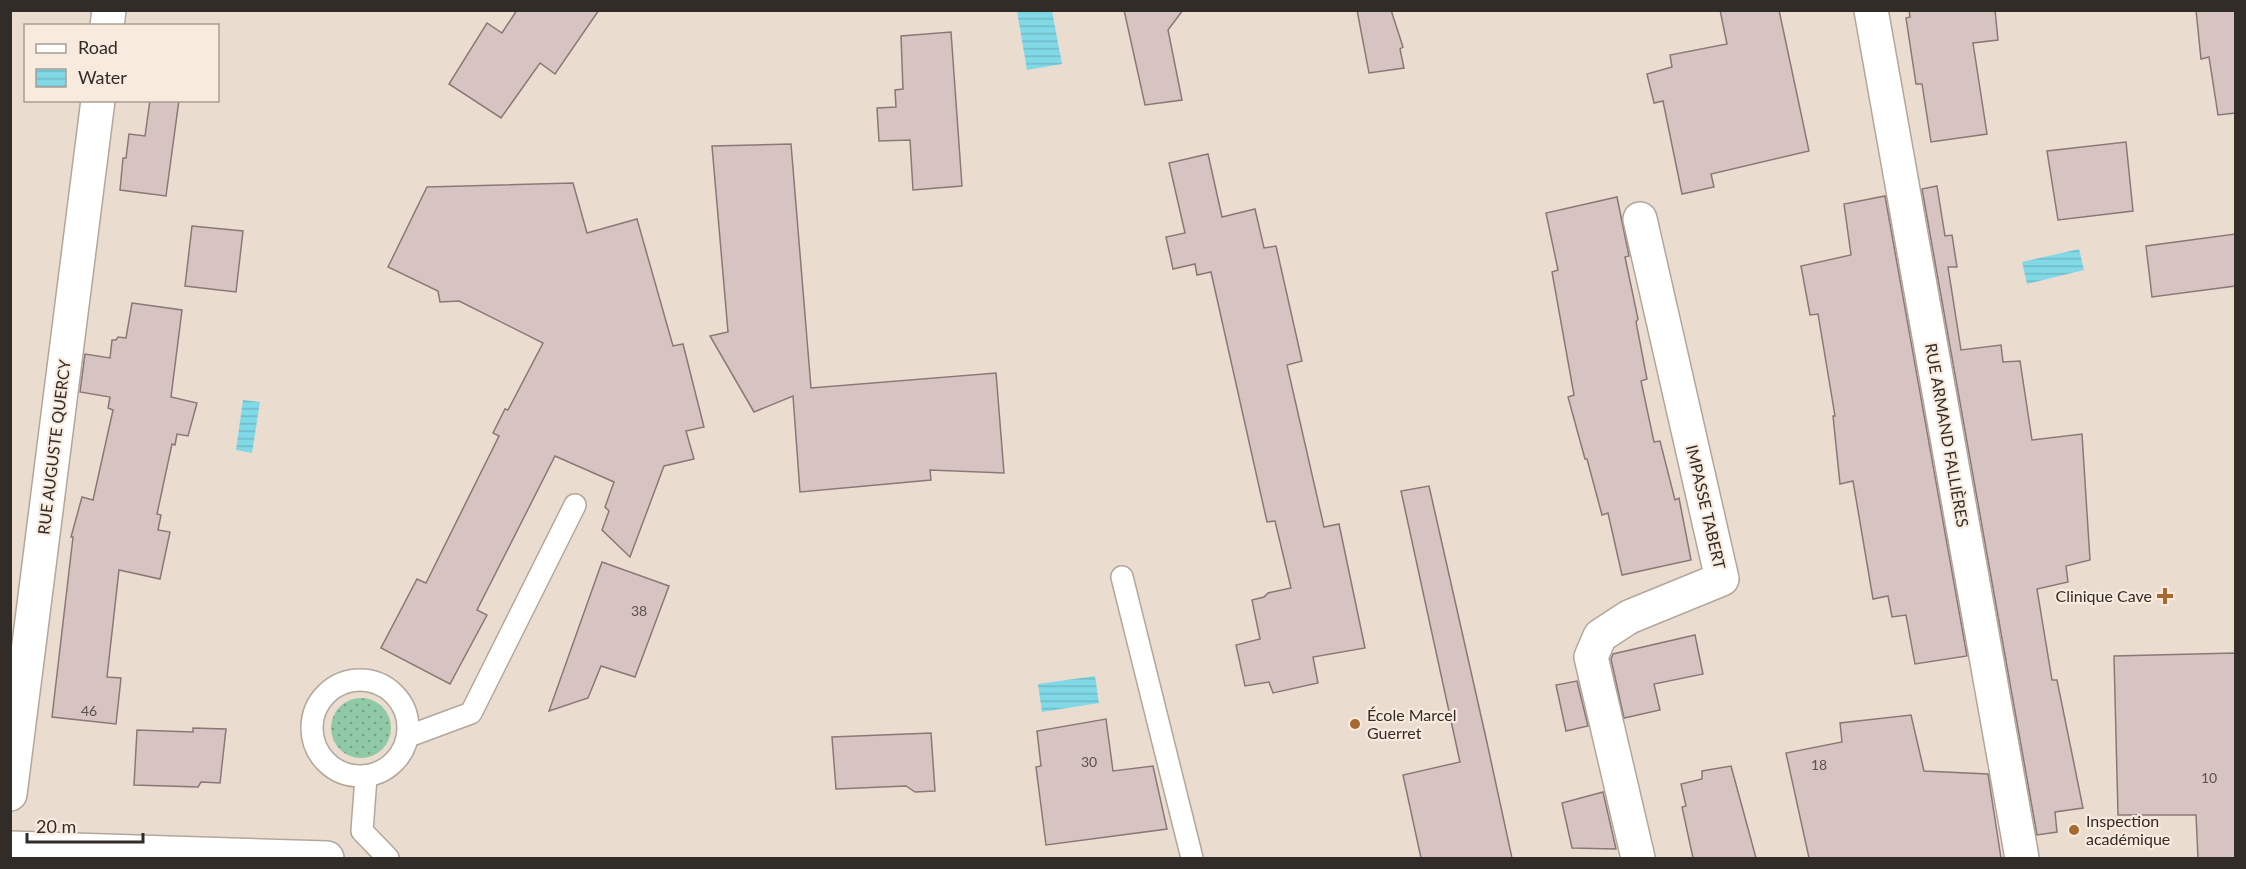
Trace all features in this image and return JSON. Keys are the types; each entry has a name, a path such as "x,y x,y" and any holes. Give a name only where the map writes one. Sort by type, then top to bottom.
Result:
{"street":[{"name":"RUE ARMAND FALLIÈRES","path":"1871,10 2022,858"},
{"name":"RUE AUGUSTE QUERCY","path":"10,794 98,102"},
{"name":"IMPASSE TABERT","path":"1638,858 1591,657 1600,636 1629,617 1722,579 1640,219"},
{"path":"10,848 327,858"}],"lane":[{"path":"409,736 471,713 575,505"},
{"path":"1122,576 1192,858"},
{"path":"365,679 393,692 403,705 408,720 409,736 404,751 394,763 381,772 366,777 349,776 334,770 322,759 314,745 311,729 314,713 321,698 334,687 349,681 365,679"},
{"path":"366,777 362,831 388,858"}],"green space":[{"path":"361,698 373,700 386,711 391,728 389,740 378,753 361,758 349,756 336,745 331,728 333,716 344,703"}],"water":[{"path":"1017,11 1052,11 1062,64 1027,70"},
{"path":"2079,249 2084,270 2027,284 2022,262"},
{"path":"243,400 260,402 252,453 236,450"},
{"path":"1095,676 1099,703 1042,712 1038,684"}],"building":[{"path":"517,10 599,10 555,74 540,63 501,118 449,84 487,23 502,33"},
{"path":"1124,10 1183,10 1168,30 1182,100 1145,105"},
{"path":"1357,10 1391,10 1403,47 1400,49 1404,68 1369,73"},
{"path":"1720,10 1779,10 1809,151 1711,174 1714,187 1682,194 1663,101 1654,103 1647,74 1672,67 1670,55 1727,44"},
{"path":"1909,10 1995,10 1998,40 1973,43 1987,134 1931,142 1922,84 1916,84 1906,18 1910,17"},
{"path":"2196,10 2235,10 2235,113 2218,115 2209,57 2201,59"},
{"path":"951,32 962,186 913,190 910,140 879,141 877,108 896,107 895,90 903,89 901,36"},
{"path":"150,102 179,102 166,196 120,190 123,158 126,158 129,134 145,136"},
{"path":"2126,142 2133,211 2058,220 2047,151"},
{"path":"791,144 811,388 996,373 1004,473 930,470 931,480 800,492 793,396 754,412 710,336 728,332 712,146"},
{"path":"1208,154 1222,217 1255,209 1264,248 1276,246 1302,361 1287,365 1324,527 1339,524 1365,648 1313,657 1318,683 1273,693 1269,682 1245,686 1236,645 1260,639 1252,600 1264,597 1268,593 1291,588 1275,521 1267,522 1211,272 1197,275 1195,264 1173,269 1166,237 1185,233 1169,163"},
{"path":"573,183 587,233 637,219 673,346 683,344 704,427 686,431 694,459 664,466 630,557 602,530 609,511 605,507 614,482 555,456 477,610 487,615 450,684 381,648 417,579 426,583 499,436 493,433 505,409 508,410 543,343 459,301 440,302 438,291 388,267 427,187"},
{"path":"1937,186 1945,236 1952,235 1957,267 1948,267 1961,350 2001,345 2003,362 2020,361 2032,440 2082,434 2090,560 2066,566 2068,582 2037,589 2052,680 2057,680 2083,808 2055,812 2057,832 2037,835 1922,189"},
{"path":"1885,196 1967,656 1915,664 1906,615 1892,617 1888,596 1873,599 1853,481 1840,484 1833,416 1835,416 1818,314 1810,315 1801,266 1851,255 1844,204"},
{"path":"1617,197 1629,256 1625,257 1647,379 1641,381 1654,442 1660,441 1675,500 1679,498 1691,560 1622,575 1608,513 1602,515 1568,397 1574,395 1552,272 1558,270 1546,213"},
{"path":"192,226 243,231 236,292 185,286"},
{"path":"2235,234 2235,286 2152,297 2146,246"},
{"path":"132,303 182,310 171,397 197,403 188,436 177,434 175,445 172,444 157,514 161,515 158,530 170,532 160,579 119,570 107,677 121,678 116,724 52,717 73,537 71,537 82,497 93,500 113,410 108,408 110,397 80,392 85,354 110,358 112,340 118,337 126,338"},
{"path":"1429,486 1512,858 1421,858 1403,775 1460,762 1401,491"},
{"path":"602,562 669,586 635,677 601,666 588,698 549,711"},
{"path":"1695,635 1703,674 1654,684 1660,710 1624,718 1611,659 1613,654"},
{"path":"2235,653 2235,858 2198,858 2196,815 2118,815 2114,656"},
{"path":"1577,681 1588,726 1566,731 1556,685"},
{"path":"1911,715 1924,771 1988,774 2001,858 1809,858 1786,753 1842,742 1840,723"},
{"path":"1106,719 1113,771 1153,766 1167,829 1046,845 1036,767 1041,766 1037,731"},
{"path":"193,728 226,729 220,783 201,782 198,787 134,785 137,730 193,732"},
{"path":"931,733 935,791 915,792 906,786 836,789 832,737"},
{"path":"1731,766 1756,858 1693,858 1682,807 1686,806 1681,784 1702,779 1702,771"},
{"path":"1603,792 1616,849 1572,848 1562,803"}],"place":[{"name":"Clinique Cave","path":"2165,596"},
{"name":"École Marcel Guerret","path":"1355,724"},
{"name":"Inspection académique","path":"2074,830"}]}
